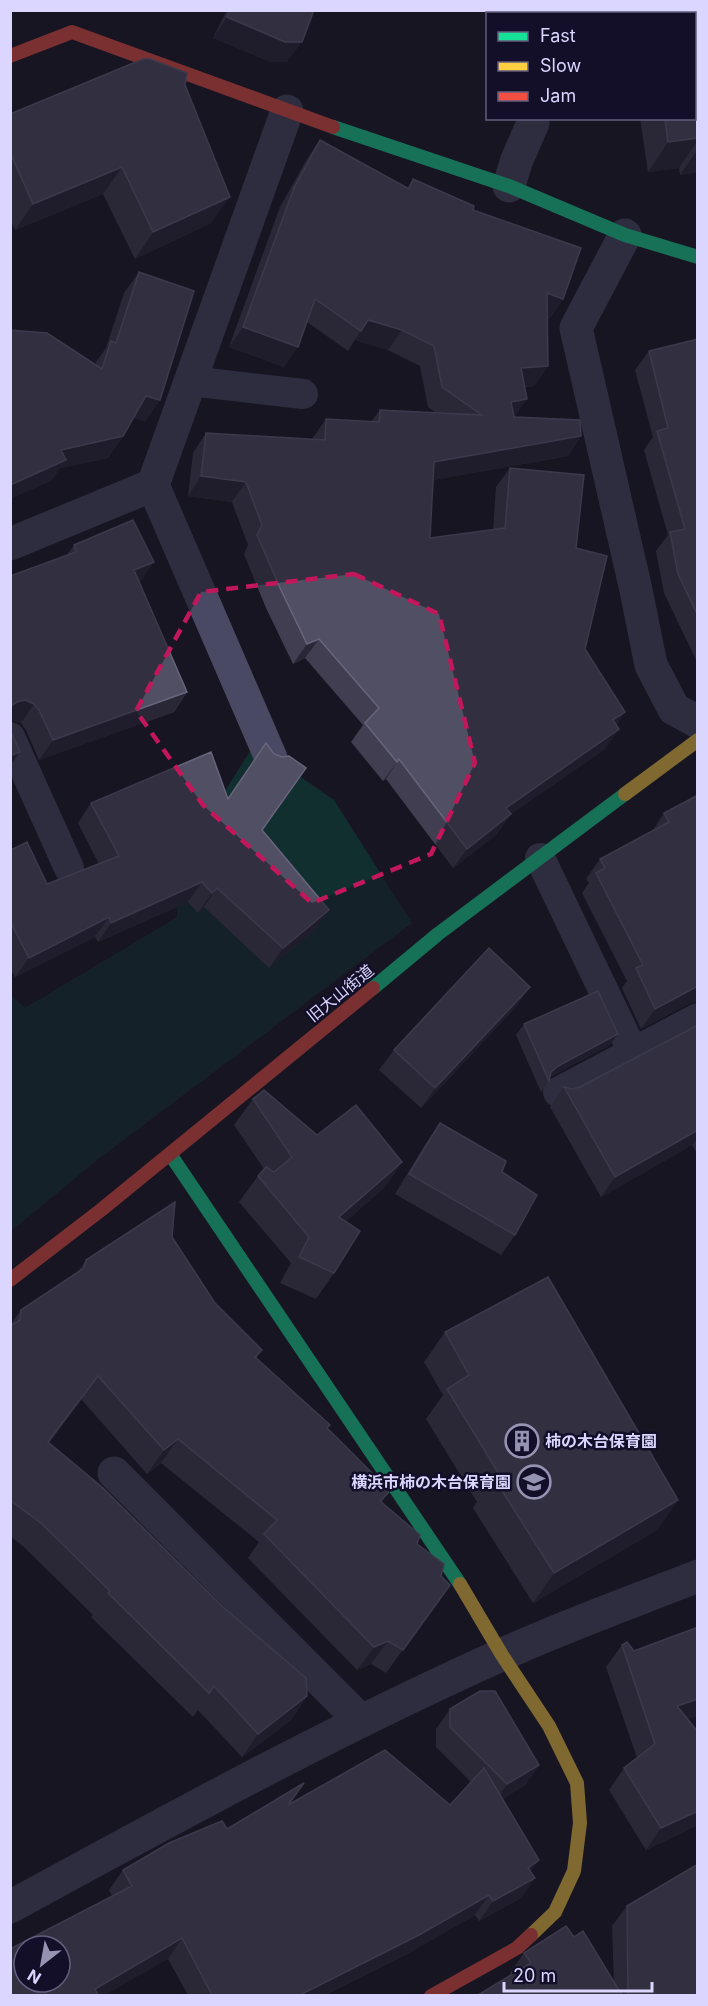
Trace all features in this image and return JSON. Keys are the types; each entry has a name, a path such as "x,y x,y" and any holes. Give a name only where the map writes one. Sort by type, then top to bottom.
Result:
{"street":[{"path":"10,56 72,32 287,111 509,186 625,235 698,257"},
{"path":"271,758 153,485 287,111"},
{"path":"509,186 532,123"},
{"path":"625,235 576,328 651,665 674,709 698,722"},
{"path":"10,544 153,485"},
{"name":"旧大山街道","path":"10,1280 170,1154 438,934 698,740"},
{"path":"170,1154 456,1576 502,1654 549,1726 577,1784 580,1823 573,1871 555,1912 517,1948 431,1995"},
{"path":"114,1473 361,1721"},
{"path":"10,1907 142,1834 361,1721 502,1654 698,1576"}],"lane":[{"path":"190,381 303,393"},
{"path":"10,737 22,791 69,868"},
{"path":"540,858 633,1052"},
{"path":"558,1092 698,1018"}],"highlighted area":[{"path":"354,574 439,614 475,763 431,854 312,903 203,805 136,711 201,592"}],"green space":[{"path":"254,745 334,800 412,923 101,1157 11,1231 11,995 25,1008 177,917 179,856 216,805"}],"building":[{"path":"230,10 314,10 302,42 285,42 227,17"},
{"path":"696,40 698,40 698,138 668,142 665,120 696,120"},
{"path":"143,59 150,59 187,73 185,85 230,197 153,232 122,167 33,204 10,152 10,114"},
{"path":"320,140 409,189 413,179 474,206 473,210 581,248 563,299 547,293 548,366 521,368 527,399 511,402 514,417 580,420 581,436 434,462 430,538 505,528 510,468 584,475 576,548 607,556 585,649 625,712 613,720 619,729 506,808 511,814 467,849 399,759 397,762 365,723 379,708 319,639 307,644 257,535 262,525 246,482 201,476 206,433 325,440 326,419 379,422 380,410 482,415 442,387 434,346 402,330 368,320 361,331 315,299 298,347 243,327 294,188"},
{"path":"139,272 194,291 160,400 146,396 123,436 61,450 66,460 10,485 10,330 47,333 102,369 111,341 116,343"},
{"path":"698,339 698,616 678,574 670,532 685,529 657,431 668,428 649,351"},
{"path":"133,520 154,562 134,570 187,692 53,740 34,704 25,700 10,707 10,576 76,552 74,545"},
{"path":"10,730 20,752 10,756"},
{"path":"266,743 274,754 282,757 289,756 306,768 262,830 329,910 283,948 217,888 212,893 202,882 111,923 109,917 29,958 10,921 10,847 11,850 27,842 47,884 119,856 91,803 211,752 228,799"},
{"path":"698,795 698,986 655,1009 636,968 643,965 596,873 605,868 600,859 669,822 664,813"},
{"path":"489,948 530,987 435,1088 394,1050"},
{"path":"598,991 618,1034 558,1066 551,1072 549,1081 524,1024"},
{"path":"698,1025 698,1130 615,1177 564,1087 572,1089 580,1087"},
{"path":"264,1090 317,1135 356,1105 402,1162 339,1217 360,1231 334,1273 299,1257 309,1237 258,1176 266,1167 274,1172 292,1157 253,1099"},
{"path":"440,1123 506,1161 502,1172 537,1195 515,1235 409,1174"},
{"path":"175,1202 172,1237 215,1303 262,1350 255,1357 330,1425 327,1428 390,1491 380,1501 420,1535 417,1544 444,1564 441,1576 450,1585 403,1650 388,1641 374,1647 264,1534 277,1520 178,1439 164,1450 98,1376 48,1442 102,1487 223,1607 306,1678 307,1696 258,1734 214,1686 209,1693 41,1523 10,1500 10,1326 20,1320 21,1310 84,1268 86,1260"},
{"name":"柿の木台保育園","path":"548,1277 678,1500 554,1573 494,1478 499,1474 447,1389 469,1375 445,1332"},
{"path":"698,1627 698,1699 677,1706 698,1732 698,1811 661,1828 624,1768 655,1744 622,1645 627,1642 634,1651"},
{"path":"480,1691 495,1691 539,1765 507,1784 450,1727 450,1709"},
{"path":"385,1750 450,1805 484,1768 539,1860 528,1868 535,1878 493,1901 489,1895 419,1935 300,1995 212,1995 182,1938 95,1989 98,1995 10,1995 10,1946 12,1948 12,1994 72,1994 72,1934 39,1934 132,1886 123,1870 169,1843 222,1821 227,1829 304,1783 288,1805"},
{"path":"698,1864 698,1995 628,1995 627,1906"},
{"path":"566,1926 574,1937 583,1931 622,1995 478,1995 531,1963 524,1953"}],"traffic: fast":[{"path":"333,127 509,186 625,235 698,257"},
{"path":"373,988 438,934 625,794"},
{"path":"170,1154 460,1584"}],"traffic: slow":[{"path":"625,794 698,740"},
{"path":"460,1584 502,1655 549,1726 577,1783 580,1823 574,1871 555,1912 531,1935"}],"traffic: jam":[{"path":"10,56 72,32 333,127"},
{"path":"10,1280 101,1210 373,988"},
{"path":"431,1996 517,1948 531,1935"}],"place":[{"name":"柿の木台保育園","path":"522,1441"},
{"name":"横浜市柿の木台保育園","path":"534,1482"}]}
